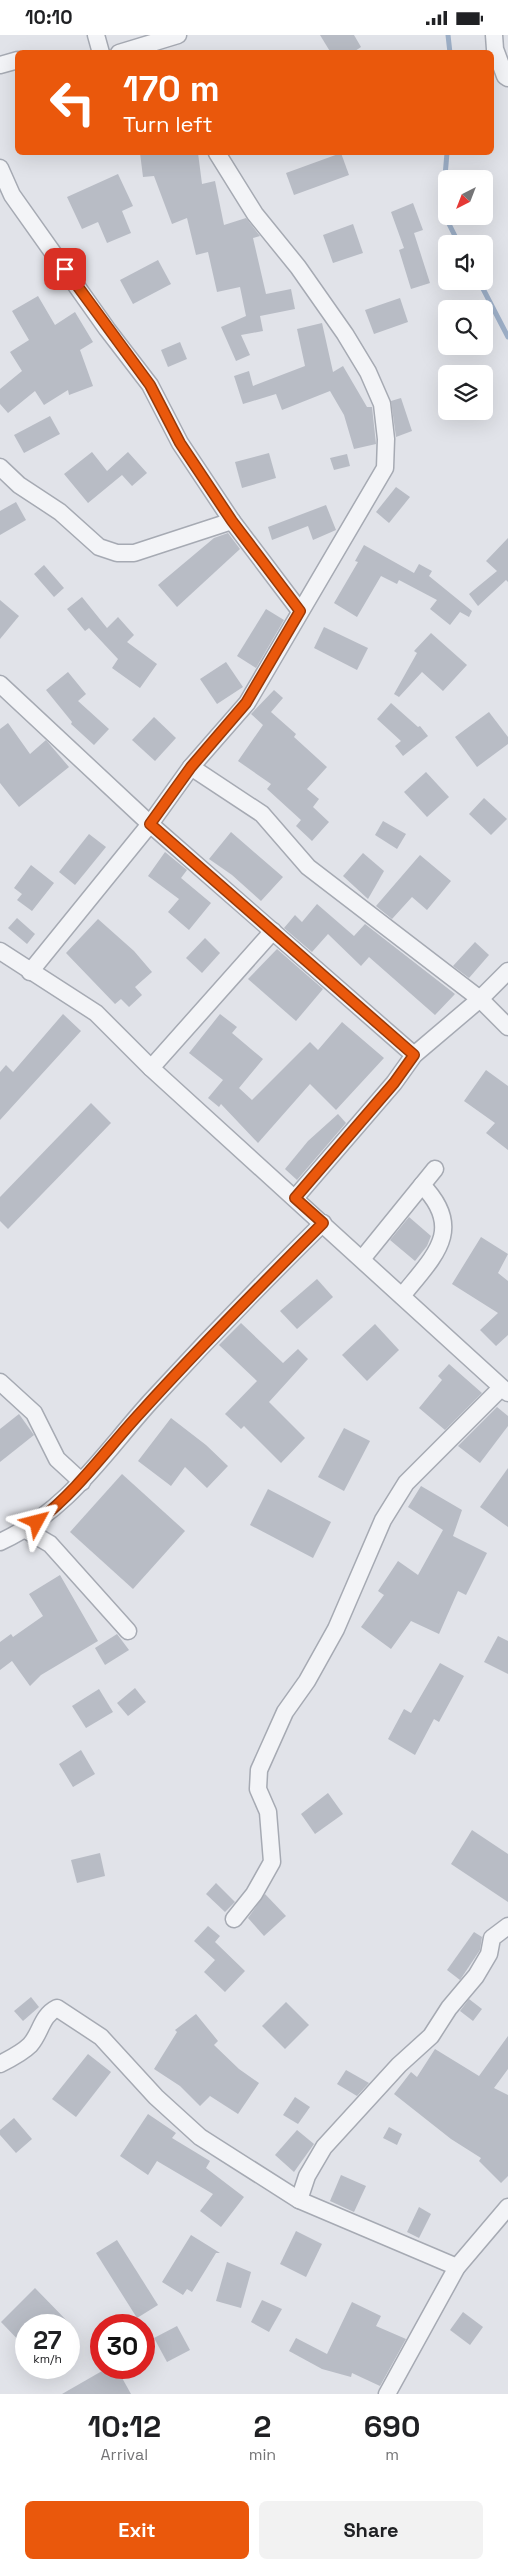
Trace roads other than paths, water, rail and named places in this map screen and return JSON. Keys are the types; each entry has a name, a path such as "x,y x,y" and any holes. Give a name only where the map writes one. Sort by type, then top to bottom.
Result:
{"street":[{"path":"96,35 100,50"},
{"path":"138,50 158,47 178,35"},
{"path":"494,35 494,49 504,76 508,78"},
{"path":"0,65 15,61"},
{"path":"30,972 150,824 191,767 246,703 386,468 386,439 382,404 368,372 345,334 298,267 255,214 218,155"},
{"path":"0,169 12,195 107,329 150,385 180,443 232,521 300,611"},
{"path":"0,467 19,485 60,513 99,547 117,553 134,553 232,521"},
{"path":"0,684 150,824 414,1055"},
{"path":"191,767 262,814 308,867 480,999 508,1027"},
{"path":"151,1068 272,931"},
{"path":"0,951 96,1013 151,1068 505,1391 406,1483 383,1519 336,1629 308,1681 285,1712 259,1770 258,1789 268,1811 272,1862 254,1894 234,1919"},
{"path":"295,1198 394,1083 414,1055 480,999 508,971"},
{"path":"362,1259 435,1169"},
{"path":"402,1296 442,1240 444,1221 435,1199 422,1185"},
{"path":"0,1542 26,1530 58,1506 82,1482 139,1414 232,1314 323,1223"},
{"path":"0,1382 34,1413 57,1459 82,1482"},
{"path":"26,1530 50,1544 128,1631"},
{"path":"299,2200 308,2176 324,2147 399,2065 431,2036 449,2008 476,1976 489,1954 492,1939 508,1926"},
{"path":"0,2064 30,2045 50,2011 57,2007 100,2037 156,2097 200,2137 299,2200 457,2267"},
{"path":"387,2394 457,2267 508,2207"}],"waterway":[{"path":"448,35 450,50"},
{"path":"447,155 442,210 454,235"},
{"path":"484,290 508,337"}]}
